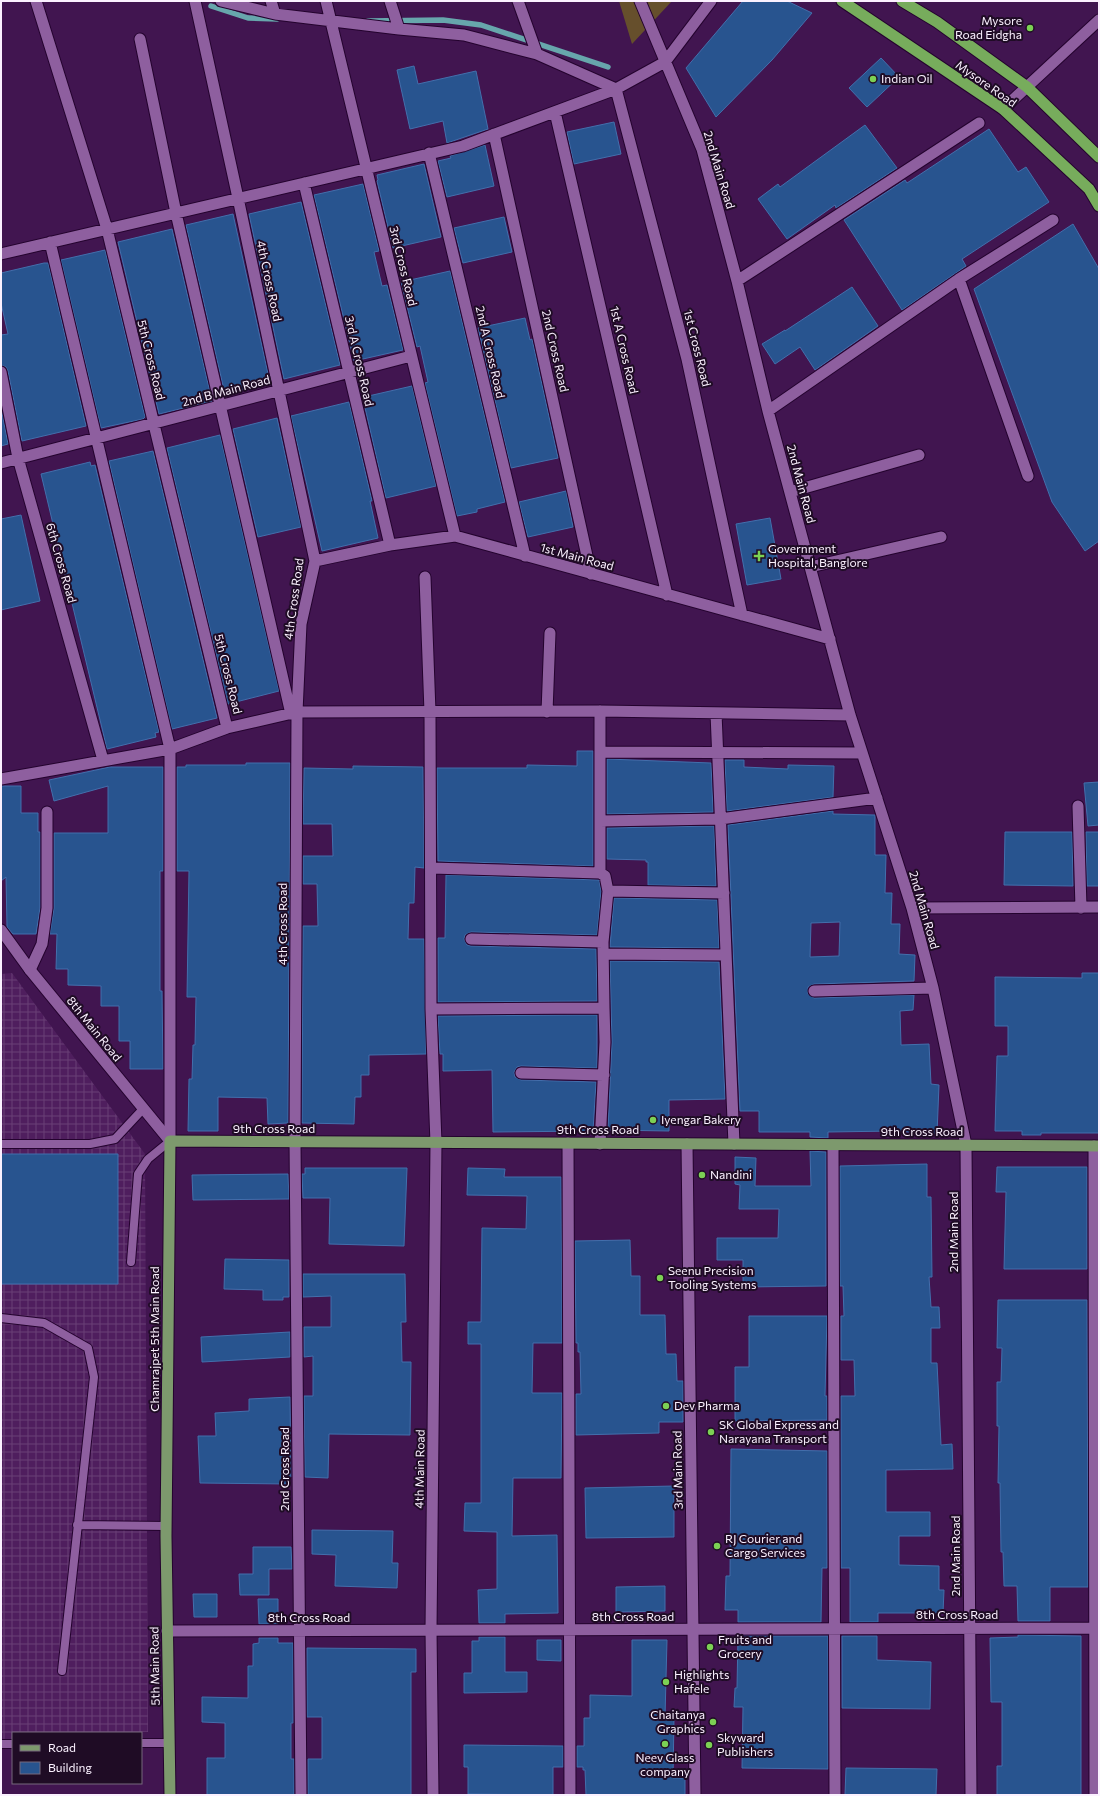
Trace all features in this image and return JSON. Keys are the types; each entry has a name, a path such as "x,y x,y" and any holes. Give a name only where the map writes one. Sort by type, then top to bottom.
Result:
{"highway":[{"name":"Mysore Road","path":"842,1 1003,109 1089,189 1099,206"},
{"name":"Mysore Road","path":"902,1 937,22 1027,87 1099,157"}],"main road":[{"name":"9th Cross Road","path":"170,1141 1097,1146"},
{"name":"Chamrajpet 5th Main Road","path":"166,1531 170,1141"},
{"name":"5th Main Road","path":"166,1531 170,1795"}],"street":[{"name":"5th Cross Road","path":"36,1 107,229 227,728"},
{"name":"4th Cross Road","path":"195,1 315,561 301,624 294,713 295,1142"},
{"path":"221,1 275,14 464,35 537,54 616,89"},
{"path":"271,1 275,14"},
{"name":"3rd Cross Road","path":"326,1 455,536"},
{"path":"390,1 399,28"},
{"path":"518,1 537,54"},
{"name":"2nd Main Road","path":"640,1 702,149 737,281 768,411 850,715 912,908 932,988 966,1145 972,1795"},
{"path":"1,254 463,146 616,89 665,62 711,1"},
{"path":"1003,109 1099,20"},
{"path":"140,39 176,213 220,406 294,713"},
{"name":"1st Cross Road","path":"616,89 687,359 742,616"},
{"name":"1st A Cross Road","path":"556,112 667,595"},
{"path":"737,281 979,123"},
{"name":"2nd Cross Road","path":"494,134 591,574"},
{"name":"2nd A Cross Road","path":"429,153 525,556"},
{"name":"3rd A Cross Road","path":"304,183 390,545"},
{"path":"768,411 958,279 1053,220"},
{"path":"50,242 170,749 170,1141"},
{"path":"958,279 1028,476"},
{"name":"2nd B Main Road","path":"1,463 411,356"},
{"name":"6th Cross Road","path":"1,372 18,458 103,760"},
{"path":"790,492 919,455"},
{"name":"1st Main Road","path":"315,561 390,545 455,536 830,639"},
{"path":"810,567 941,537"},
{"name":"4th Main Road","path":"425,577 430,712 431,1010 436,1143 431,1630 433,1795"},
{"path":"547,712 550,633"},
{"path":"1,779 170,749 227,728 294,713 600,711 850,715"},
{"path":"600,711 600,873"},
{"path":"716,713 734,1144"},
{"path":"600,752 862,753"},
{"path":"600,821 720,819 876,798"},
{"path":"1078,806 1081,908"},
{"path":"30,970 42,944 46,915 47,812"},
{"path":"431,868 600,873 605,876 608,891 603,942 606,1042 600,1144"},
{"path":"608,891 724,893"},
{"path":"912,908 1099,907"},
{"name":"8th Main Road","path":"1,930 30,970 170,1141"},
{"path":"471,939 603,942"},
{"path":"604,954 726,955"},
{"path":"814,991 932,988"},
{"path":"431,1010 604,1008"},
{"path":"521,1073 604,1075"},
{"name":"2nd Cross Road","path":"295,1142 301,1795"},
{"path":"568,1143 570,1795"},
{"name":"3rd Main Road","path":"687,1144 695,1795"},
{"path":"833,1144 835,1795"},
{"path":"1095,1795 1097,1628 1097,1146"},
{"name":"8th Cross Road","path":"167,1631 1097,1628"}],"lane":[{"path":"1,1144 90,1144 115,1139 143,1109"},
{"path":"131,1262 138,1174 148,1159 170,1141"},
{"path":"1,1318 44,1323 88,1348 94,1376 62,1671"},
{"path":"77,1524 166,1531"},
{"path":"142,1743 169,1743"},
{"path":"1,1744 12,1744"}],"shaded area":[{"path":"619,1 672,1 632,44"},
{"path":"12,973 145,1154 148,1732 12,1732 12,1741 1,1742 1,974"}],"building":[{"path":"743,1 787,1 812,13 772,60 716,117 686,68"},
{"path":"881,58 899,77 867,107 849,88"},
{"path":"414,66 418,84 476,71 488,129 447,143 443,121 410,129 397,70"},
{"path":"614,122 621,154 574,164 567,132"},
{"path":"865,125 897,168 836,208 835,205 787,239 758,199 778,184 780,187"},
{"path":"989,129 1018,172 1026,167 1049,202 962,259 966,266 902,310 844,220 905,180 907,183"},
{"path":"485,145 494,186 447,197 438,161 451,158 450,156"},
{"path":"424,164 441,237 393,248 377,181 377,175"},
{"path":"363,184 379,251 374,252 382,286 387,285 403,350 354,361 314,195"},
{"path":"301,202 340,365 284,379 249,214"},
{"path":"233,214 270,383 225,394 186,225"},
{"path":"504,217 512,252 463,263 454,228"},
{"path":"1073,224 1099,269 1099,541 1085,551 1052,502 974,289"},
{"path":"172,229 212,401 159,414 118,242"},
{"path":"105,250 145,417 143,419 101,428 61,260"},
{"path":"48,263 86,426 22,441 8,371 6,367 1,365 1,335 8,334 1,303 1,273"},
{"path":"450,271 505,502 477,509 477,512 457,516 425,383 428,382 420,346 417,347 401,282"},
{"path":"852,287 878,326 815,370 800,347 775,364 762,344 785,331"},
{"path":"525,318 530,340 532,339 558,458 511,468 478,328"},
{"path":"412,386 436,486 386,498 363,399 364,397"},
{"path":"349,402 372,501 370,501 378,538 322,551 291,416"},
{"path":"1,408 8,444 1,446"},
{"path":"277,418 301,527 258,537 233,429"},
{"path":"220,435 279,691 228,704 167,448"},
{"path":"153,451 217,718 172,729 109,461"},
{"path":"90,462 91,466 95,465 159,732 155,733 156,737 107,749 41,474"},
{"path":"566,491 573,527 528,537 519,502"},
{"path":"21,515 40,601 1,610 1,519"},
{"path":"770,518 781,579 747,585 736,524"},
{"path":"577,751 593,751 593,866 438,861 437,768 527,768 527,765 577,766"},
{"path":"607,759 711,763 713,812 607,814"},
{"path":"725,760 744,760 744,767 788,769 788,765 834,766 833,797 727,811"},
{"path":"246,763 290,763 288,1123 268,1124 267,1098 218,1097 218,1131 188,1131 189,1079 192,1079 193,1045 195,1045 196,997 187,997 189,871 177,871 177,767 186,767 186,765 246,765"},
{"path":"353,766 423,767 424,868 415,867 414,903 409,903 408,939 424,939 426,1054 369,1055 369,1075 361,1075 361,1097 355,1097 354,1124 302,1123 303,926 318,926 317,884 303,884 303,856 333,856 332,824 303,824 304,768 353,769"},
{"path":"110,767 163,767 163,871 160,871 160,991 162,991 163,1069 130,1069 130,1041 119,1041 119,1006 101,1006 101,986 68,985 68,969 56,969 57,934 50,934 54,908 54,833 108,833 108,786 54,801 49,780"},
{"path":"1099,782 1099,825 1088,826 1084,783"},
{"path":"1,786 21,786 21,813 38,813 38,832 40,832 40,908 36,934 13,934 7,927 6,877 1,881"},
{"path":"833,811 833,814 875,815 875,855 886,855 885,893 892,893 891,924 900,924 899,954 915,955 914,981 814,984 808,987 808,994 814,998 914,995 913,1010 900,1011 901,1045 929,1044 931,1084 939,1085 937,1134 895,1131 828,1132 828,1138 810,1137 810,1132 759,1132 759,1111 740,1111 728,825","holes":["840,922 839,956 810,957 811,923"]},
{"path":"714,826 716,886 648,885 648,862 646,862 646,860 607,859 607,828"},
{"path":"1005,832 1072,832 1073,886 1004,885"},
{"path":"1086,832 1099,832 1099,886 1087,886"},
{"path":"446,875 599,880 601,891 597,935 471,932 465,935 464,939 467,945 471,946 596,949 597,1001 438,1002 438,938 445,938"},
{"path":"614,898 717,900 719,948 610,947"},
{"path":"610,961 719,962 725,1099 669,1100 669,1131 608,1130 612,1042"},
{"path":"1082,973 1099,973 1099,1133 1041,1133 1041,1135 1022,1135 1022,1131 995,1131 997,1056 1008,1056 1008,1026 995,1026 995,977 1082,978"},
{"path":"597,1015 597,1068 521,1066 517,1067 514,1072 515,1077 521,1080 596,1082 593,1131 493,1132 492,1070 443,1071 443,1054 440,1054 438,1016"},
{"path":"810,1151 826,1152 826,1286 743,1287 743,1260 717,1260 717,1238 778,1238 779,1209 739,1209 740,1185 735,1184 735,1157 756,1158 755,1186 811,1186"},
{"path":"1,1154 118,1154 118,1284 1,1284"},
{"path":"927,1164 927,1197 931,1197 932,1277 929,1277 931,1307 939,1307 940,1328 931,1328 931,1363 937,1363 941,1445 952,1444 953,1469 886,1470 886,1512 930,1512 930,1536 899,1536 899,1565 939,1566 939,1590 944,1590 943,1613 878,1613 878,1622 850,1622 850,1568 841,1568 841,1396 855,1396 854,1360 841,1360 841,1316 844,1316 843,1286 840,1286 840,1166"},
{"path":"997,1167 1087,1167 1087,1269 1004,1269 1006,1192 996,1192"},
{"path":"305,1168 407,1168 404,1246 329,1244 330,1198 303,1198 302,1174 305,1174"},
{"path":"468,1168 505,1169 504,1177 561,1177 562,1343 533,1343 532,1393 562,1393 561,1478 513,1478 512,1536 557,1535 558,1613 505,1614 505,1623 479,1623 478,1590 497,1589 497,1532 464,1531 465,1503 481,1503 481,1344 468,1344 468,1322 481,1322 482,1228 526,1229 527,1196 467,1195"},
{"path":"288,1174 289,1199 193,1200 192,1175"},
{"path":"630,1240 631,1276 640,1276 640,1315 665,1315 666,1354 676,1354 677,1381 683,1381 683,1422 659,1422 659,1433 576,1435 576,1394 581,1394 580,1352 578,1352 578,1343 576,1343 575,1241"},
{"path":"225,1259 289,1260 289,1297 283,1297 283,1300 263,1300 263,1290 224,1289"},
{"path":"303,1274 405,1274 406,1322 401,1322 402,1362 411,1362 410,1435 329,1434 328,1478 305,1477 304,1396 313,1396 313,1356 304,1357 304,1327 331,1327 331,1296 303,1297"},
{"path":"998,1300 1087,1300 1088,1587 1050,1587 1050,1621 1018,1621 1017,1586 1004,1586 1003,1552 1001,1552 1000,1483 998,1483 999,1426 997,1426 997,1382 1001,1382 1002,1348 997,1348"},
{"path":"749,1316 827,1316 825,1396 827,1396 827,1420 735,1421 735,1367 749,1367"},
{"path":"290,1332 290,1357 202,1362 201,1337"},
{"path":"290,1397 291,1477 288,1477 288,1484 200,1483 198,1436 216,1436 215,1413 249,1411 249,1399"},
{"path":"731,1449 827,1451 827,1568 822,1568 821,1622 738,1622 738,1610 725,1610 726,1576 730,1576"},
{"path":"674,1486 674,1537 586,1538 585,1488"},
{"path":"312,1530 393,1531 392,1563 398,1563 397,1588 335,1586 336,1555 312,1554"},
{"path":"253,1547 291,1547 292,1569 269,1569 269,1595 240,1595 239,1574 253,1574"},
{"path":"665,1586 665,1611 616,1612 616,1587"},
{"path":"193,1594 217,1594 217,1617 194,1617"},
{"path":"258,1599 278,1599 278,1624 259,1624"},
{"path":"1018,1635 1081,1636 1081,1795 997,1795 997,1766 1002,1766 1002,1702 991,1702 990,1638 1018,1637"},
{"path":"738,1636 828,1636 828,1769 742,1768 743,1707 734,1707 735,1688 737,1688"},
{"path":"842,1636 877,1636 877,1660 931,1662 930,1709 842,1708"},
{"path":"479,1637 505,1637 505,1672 527,1672 527,1692 464,1693 464,1673 472,1673 472,1641 479,1641"},
{"path":"259,1638 278,1638 278,1643 293,1643 293,1723 291,1723 291,1759 294,1759 294,1795 207,1795 207,1758 225,1758 225,1723 202,1722 202,1697 248,1698 248,1666 253,1666 253,1644 259,1643"},
{"path":"537,1640 561,1640 561,1661 537,1660"},
{"path":"632,1640 667,1640 665,1717 674,1717 673,1778 685,1778 685,1795 586,1795 585,1770 583,1770 583,1767 577,1767 577,1746 584,1746 584,1718 590,1718 590,1695 632,1696"},
{"path":"307,1648 416,1649 416,1672 411,1672 411,1795 308,1795 308,1759 322,1759 322,1717 307,1717"},
{"path":"464,1745 563,1746 563,1767 553,1767 553,1795 468,1794 468,1767 464,1767"},
{"path":"846,1768 937,1769 936,1795 845,1795"}],"waterway":[{"path":"211,6 248,18 277,19"},
{"path":"368,21 443,20 481,25 608,67"}],"place":[{"name":"Mysore Road Eidgha","path":"1030,28"},
{"name":"Indian Oil","path":"873,79"},
{"name":"Government Hospital, Banglore","path":"759,556"},
{"name":"Iyengar Bakery","path":"653,1120"},
{"name":"Nandini","path":"702,1175"},
{"name":"Seenu Precision Tooling Systems","path":"660,1278"},
{"name":"Dev Pharma","path":"666,1406"},
{"name":"SK Global Express and Narayana Transport","path":"711,1432"},
{"name":"RJ Courier and Cargo Services","path":"717,1546"},
{"name":"Fruits and Grocery","path":"710,1647"},
{"name":"Highlights Hafele","path":"666,1682"},
{"name":"Chaitanya Graphics","path":"713,1722"},
{"name":"Neev Glass company","path":"665,1744"},
{"name":"Skyward Publishers","path":"709,1745"}]}
